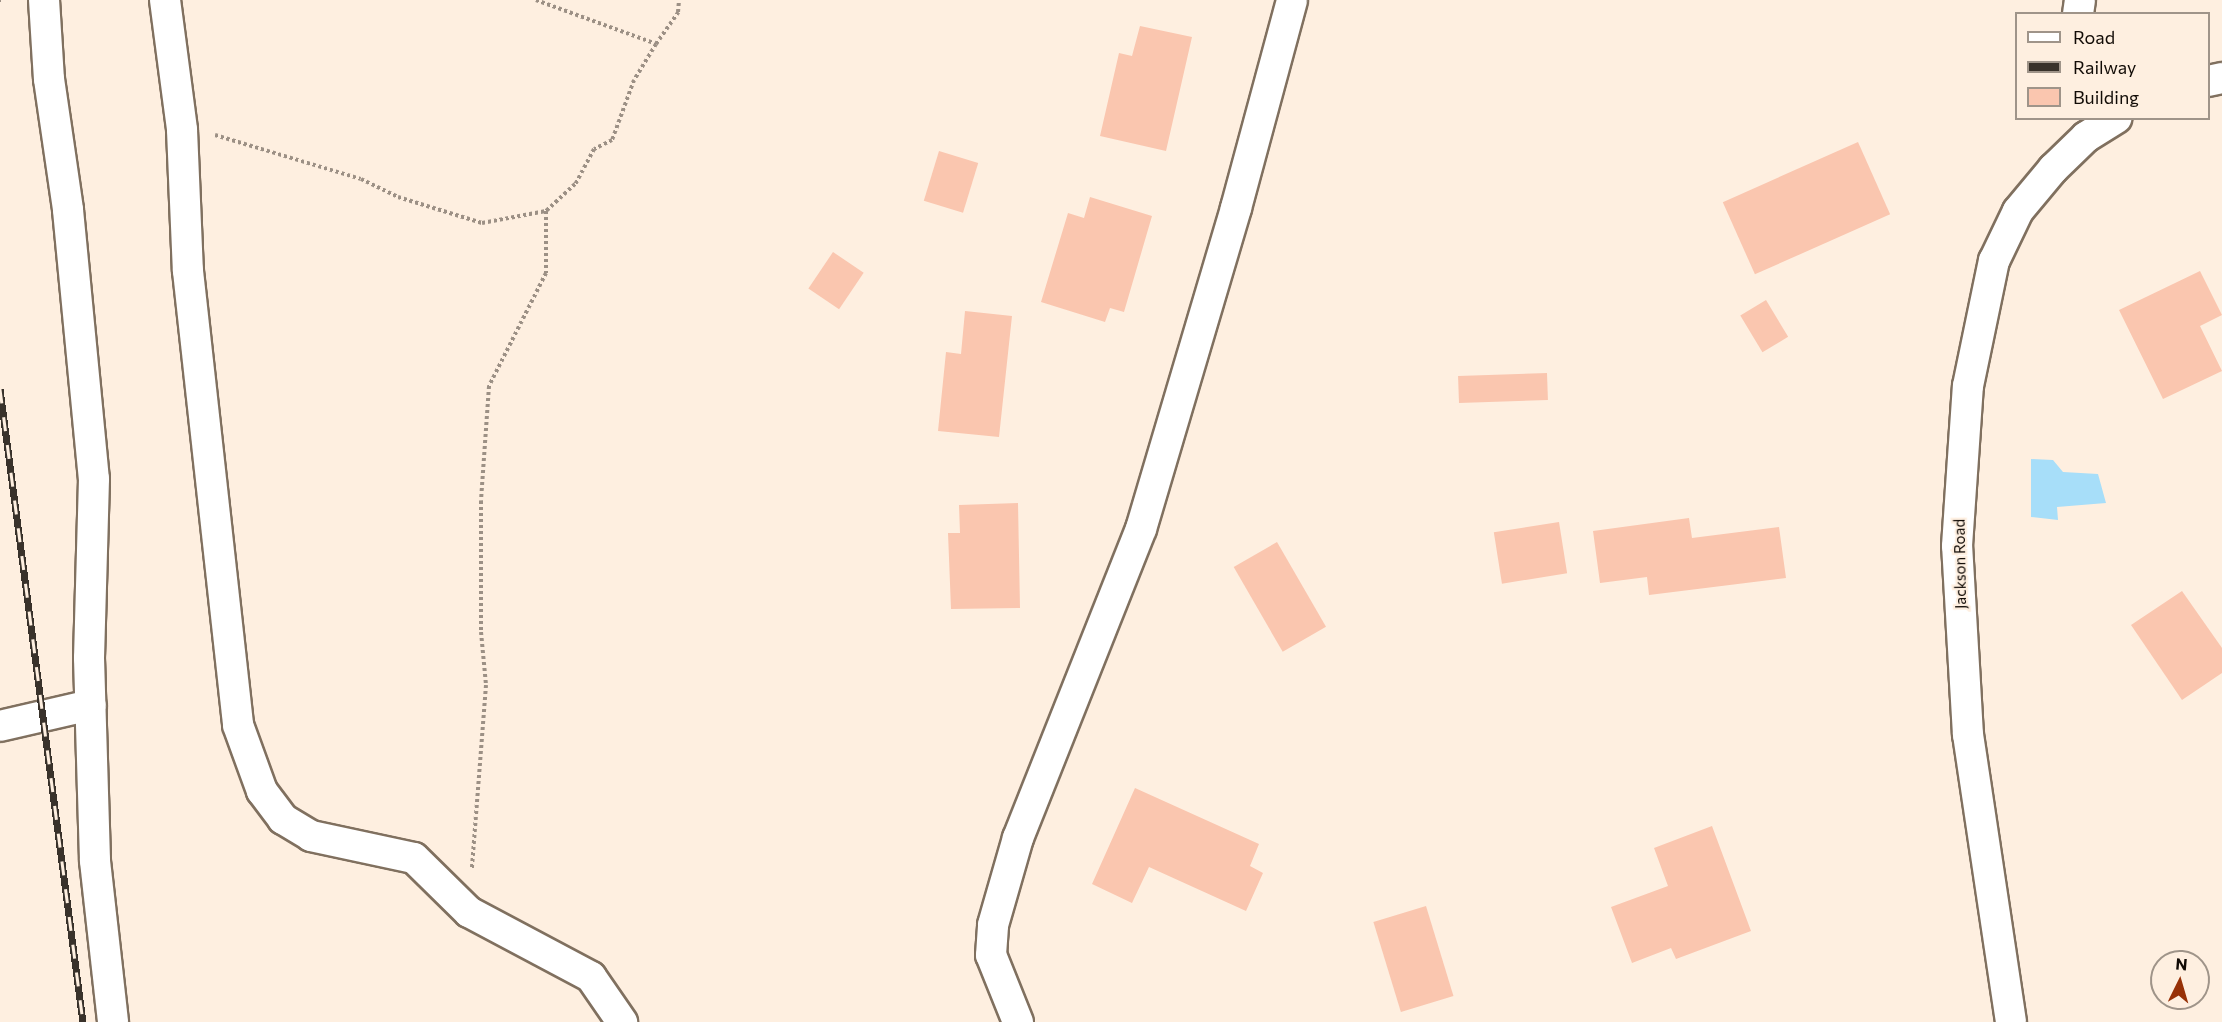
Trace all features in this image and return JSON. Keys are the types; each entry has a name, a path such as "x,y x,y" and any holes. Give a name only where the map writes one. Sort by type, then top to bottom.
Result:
{"street":[{"path":"44,0 49,79 68,210 93,479 91,705 95,861 113,1022"},
{"path":"165,0 182,130 188,271 238,725 262,790 283,819 311,836 414,858 469,912 591,977 622,1022"},
{"path":"1018,1022 991,955 993,925 1018,838 1141,529 1236,208 1292,0"},
{"name":"Jackson Road","path":"2011,1022 1968,735 1957,546 1968,386 1994,261 2018,212 2084,128 2110,120"},
{"path":"0,726 91,705"}],"path":[{"path":"536,0 656,44"},
{"path":"182,130 215,135 362,179 398,197 482,223 546,212 575,184 594,149 612,140 634,80 678,12 680,0"},
{"path":"469,912 486,685 481,632 482,501 489,386 546,273 546,212"}],"water":[{"path":"2031,459 2053,460 2063,472 2098,474 2106,503 2057,507 2058,520 2031,517"}],"building":[{"path":"1140,26 1192,37 1166,151 1100,136 1119,53 1132,56"},
{"path":"1858,142 1890,214 1755,274 1723,202"},
{"path":"939,151 978,163 963,213 924,201"},
{"path":"1090,197 1152,216 1124,312 1110,308 1105,322 1041,302 1068,213 1084,218"},
{"path":"833,252 864,273 839,309 808,288"},
{"path":"2200,271 2222,315 2200,326 2222,371 2163,399 2119,310"},
{"path":"1766,300 1788,337 1762,352 1740,315"},
{"path":"965,311 1012,316 999,437 938,431 946,352 961,354"},
{"path":"1547,373 1548,400 1459,403 1458,376"},
{"path":"1018,503 1020,608 951,609 948,533 960,533 959,505"},
{"path":"1689,518 1692,538 1779,527 1786,578 1649,595 1647,577 1600,583 1593,531"},
{"path":"1559,522 1567,573 1502,584 1494,532"},
{"path":"1277,542 1326,627 1283,652 1234,567"},
{"path":"2182,591 2222,648 2222,673 2182,700 2131,625"},
{"path":"1135,788 1259,844 1250,866 1263,873 1246,911 1149,867 1132,903 1092,884"},
{"path":"1712,826 1751,931 1676,959 1671,948 1632,963 1611,907 1668,886 1654,848"},
{"path":"1426,906 1453,996 1401,1012 1373,922"}],"railway":[{"path":"0,389 83,1022"}]}
